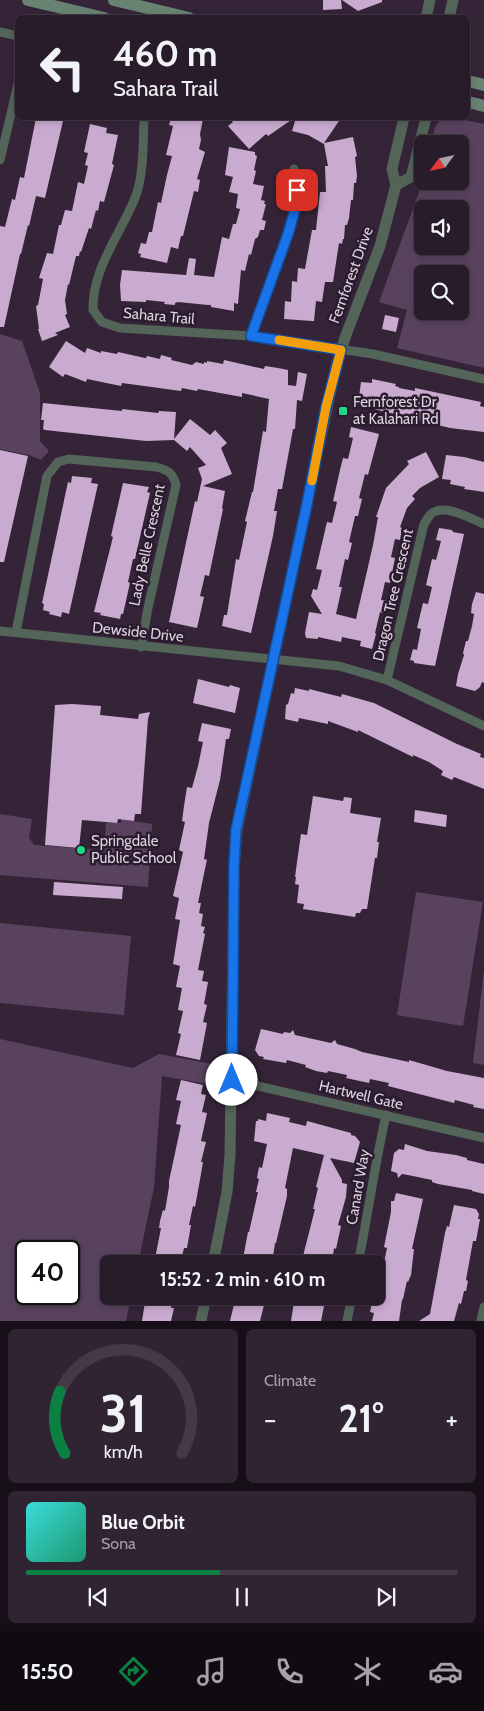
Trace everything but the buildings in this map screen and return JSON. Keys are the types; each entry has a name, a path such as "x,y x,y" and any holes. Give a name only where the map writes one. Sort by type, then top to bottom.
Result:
{"main road":[{"path":"28,0 91,15"},
{"path":"114,0 176,15"},
{"path":"470,82 484,85"},
{"path":"470,102 484,106"}],"street":[{"path":"427,15 430,0"},
{"path":"450,15 453,0"},
{"path":"0,32 15,35"},
{"path":"0,160 15,97"},
{"name":"Sahara Trail","path":"144,120 140,177 135,197 114,240 95,286 93,310 102,322 120,328 251,336 374,354 484,379"},
{"name":"Fernforest Drive","path":"215,1255 229,1176 235,848 240,812 306,509 326,407 341,350 380,246 396,185 392,169 404,120"},
{"path":"396,185 411,177 425,120"},
{"path":"251,336 288,234 296,206 297,190 294,169"},
{"name":"Lady Belle Crescent","path":"16,632 46,476 58,462 70,459 156,467 166,470 173,475 176,485 140,647"},
{"name":"Dragon Tree Crescent","path":"387,680 424,524 430,515 439,510 447,510 484,524"},
{"name":"Dewside Drive","path":"0,631 140,647 339,666 387,680 484,726"},
{"name":"Hartwell Gate","path":"232,1080 484,1138"},
{"name":"Canard Way","path":"360,1255 368,1216 373,1175 386,1115"},
{"path":"201,1321 204,1305"},
{"path":"347,1321 350,1305"},
{"path":"481,1321 484,1307"}],"shaded area":[{"path":"440,120 465,120 484,124 484,368 397,348 407,310 379,302 414,206 414,255 469,255 469,200 416,200 420,190 469,190 469,135 433,135"},
{"path":"0,334 22,341 40,393 40,441 49,451 41,460 29,455 0,449"},
{"path":"0,814 32,819 29,838 34,845 104,850 106,823 121,823 121,819 152,824 148,887 0,875"},
{"path":"416,892 483,902 463,1026 397,1015"},
{"path":"0,923 131,936 124,1015 0,1003"},
{"path":"484,970 484,1065 473,1063"},
{"path":"0,1039 133,1068 159,1054 218,1065 218,1086 162,1076 154,1187 140,1255 100,1255 100,1305 129,1305 126,1321 0,1321"}],"slow traffic":[{"path":"279,340 341,350 326,407 312,481"}],"place":[{"name":"Fernforest Dr at Kalahari Rd","path":"343,411"},
{"name":"Springdale Public School","path":"81,850"}],"route":[{"path":"232,1080 236,830 306,509 326,407 341,350 251,336 288,234 296,206 297,190"}]}
